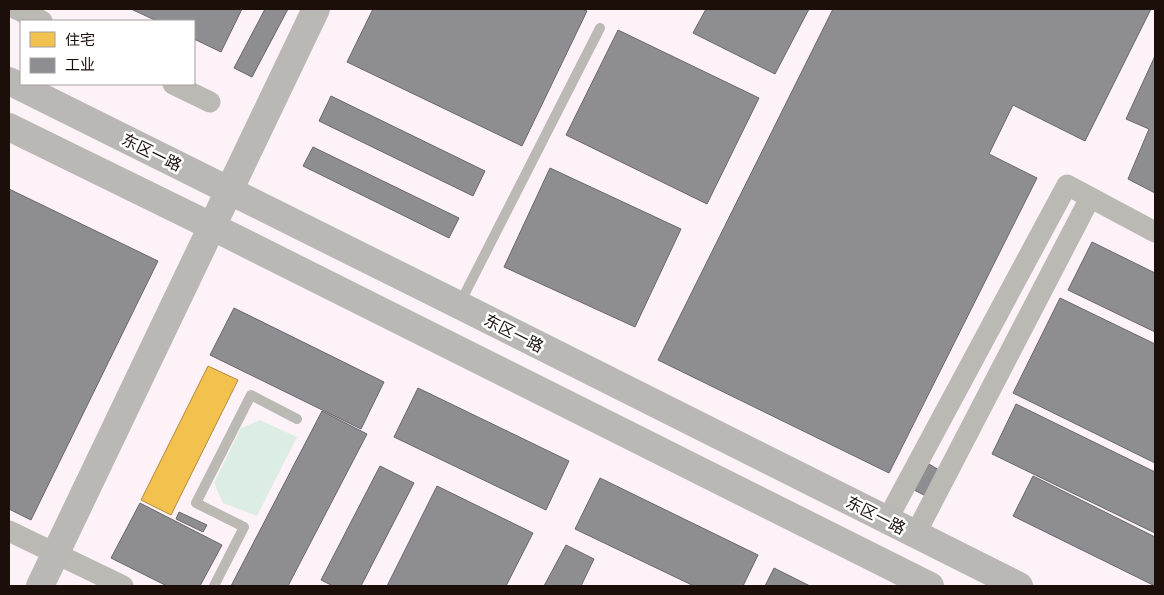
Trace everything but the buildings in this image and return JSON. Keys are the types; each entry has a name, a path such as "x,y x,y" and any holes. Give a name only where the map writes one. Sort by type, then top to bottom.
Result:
{"main road":[{"path":"40,586 316,9"},
{"name":"东区一路","path":"9,81 1019,586"},
{"path":"9,127 930,586"},
{"path":"814,528 832,493"}],"street":[{"path":"16,9 40,20"},
{"path":"175,85 210,102"},
{"path":"887,520 1067,185 1155,232"},
{"path":"915,535 1090,198"},
{"path":"9,531 118,585"}],"lane":[{"path":"459,305 600,28"},
{"path":"214,586 244,527 196,503 200,494 251,395 298,419"}],"shaded area":[{"path":"9,9 1155,9 1155,586 9,586"},
{"path":"260,420 297,437 257,516 223,503 214,483 241,428"}]}
